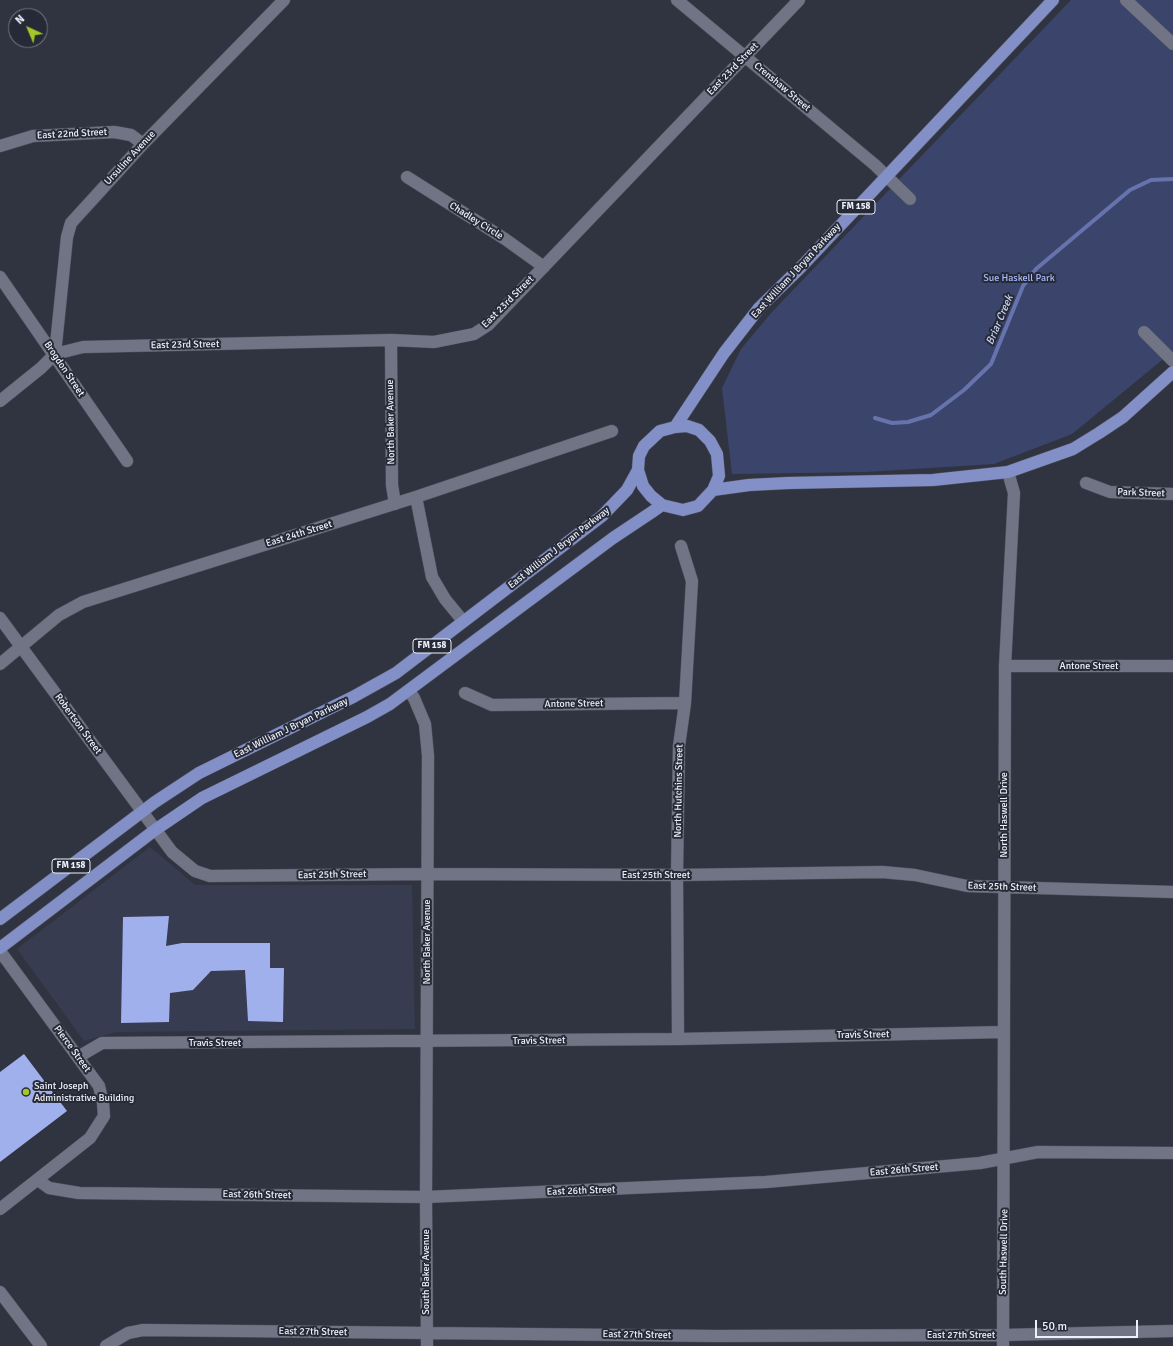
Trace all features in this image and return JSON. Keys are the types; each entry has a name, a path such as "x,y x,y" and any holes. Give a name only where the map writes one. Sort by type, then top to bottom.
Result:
{"main road":[{"name":"East William J Bryan Parkway","path":"0,919 142,812 199,773 379,684 602,516 626,490 638,470 640,456 648,442 660,432 675,427 724,353 759,308 801,266 1052,0"},
{"path":"713,490 750,485 788,483 933,480 1008,472 1073,449 1123,417 1173,372"},
{"path":"638,470 643,486 651,496 662,505 676,510 692,508 704,501 713,490 719,476 719,464 710,441 699,430 693,427 675,427"},
{"name":"FM 158","path":"0,949 156,830 202,798 367,717 409,691 613,538 662,505"}],"street":[{"name":"Ursuline Avenue","path":"55,354 67,237 71,223 143,144 284,0"},
{"name":"Crenshaw Street","path":"677,0 886,175 910,199"},
{"name":"East 23rd Street","path":"55,354 83,347 391,340 434,342 474,334 488,325 799,0"},
{"path":"1126,0 1173,44"},
{"name":"East 22nd Street","path":"0,146 33,136 114,132 132,135 143,144"},
{"name":"Chadley Circle","path":"407,177 505,239 544,267"},
{"name":"Brogdon Street","path":"0,277 55,354 127,461"},
{"path":"1144,332 1173,361"},
{"name":"North Baker Avenue","path":"391,340 392,485 395,504"},
{"path":"0,401 41,368 55,354"},
{"name":"East 24th Street","path":"0,664 59,615 83,602 395,504 612,432"},
{"name":"North Haswell Drive","path":"1005,1158 1005,666 1014,493 1008,472"},
{"name":"Park Street","path":"1086,483 1110,492 1173,494"},
{"path":"416,497 432,577 445,599 463,621"},
{"name":"North Hutchins Street","path":"678,1039 677,875 679,746 685,702 692,581 681,546"},
{"name":"Robertson Street","path":"0,618 156,830"},
{"name":"Antone Street","path":"1005,666 1173,666"},
{"name":"North Baker Avenue","path":"409,691 414,698 425,724 428,756 426,1197"},
{"name":"Antone Street","path":"465,693 492,705 685,702"},
{"name":"East 25th Street","path":"156,830 172,852 184,863 195,871 210,876 428,874 677,875 882,872 915,874 967,886 1173,892"},
{"name":"Pierce Street","path":"0,949 99,1086 103,1103 104,1116 90,1138 38,1180"},
{"name":"Travis Street","path":"78,1057 102,1043 427,1042 678,1039 1004,1032"},
{"name":"East 26th Street","path":"38,1180 49,1188 80,1193 426,1197 766,1182 980,1163 1038,1152 1173,1153"},
{"name":"South Haswell Drive","path":"1003,1340 1005,1158"},
{"path":"0,1209 38,1180"},
{"name":"South Baker Avenue","path":"426,1197 427,1346"},
{"path":"0,1292 41,1346"},
{"name":"East 27th Street","path":"106,1346 128,1333 142,1330 427,1333 714,1341 1003,1340 1173,1331"}],"shaded area":[{"path":"150,847 195,885 412,885 415,1029 116,1032 84,1041 17,949"}],"green space":[{"name":"Sue Haskell Park","path":"1071,0 1173,0 1173,351 1072,434 994,464 866,472 732,474 722,388 741,349 772,312"}],"building":[{"path":"169,916 166,946 182,943 270,943 270,968 284,968 283,1022 248,1021 245,970 211,971 193,990 170,993 169,1022 121,1023 123,917"},
{"name":"Saint Joseph Administrative Building","path":"24,1054 67,1111 0,1162 0,1072"}],"waterway":[{"name":"Briar Creek","path":"875,418 892,423 908,422 931,415 964,390 991,364 1023,286 1036,269 1130,190 1151,180 1173,179"}],"place":[{"name":"Saint Joseph Administrative Building","path":"26,1092"}]}
